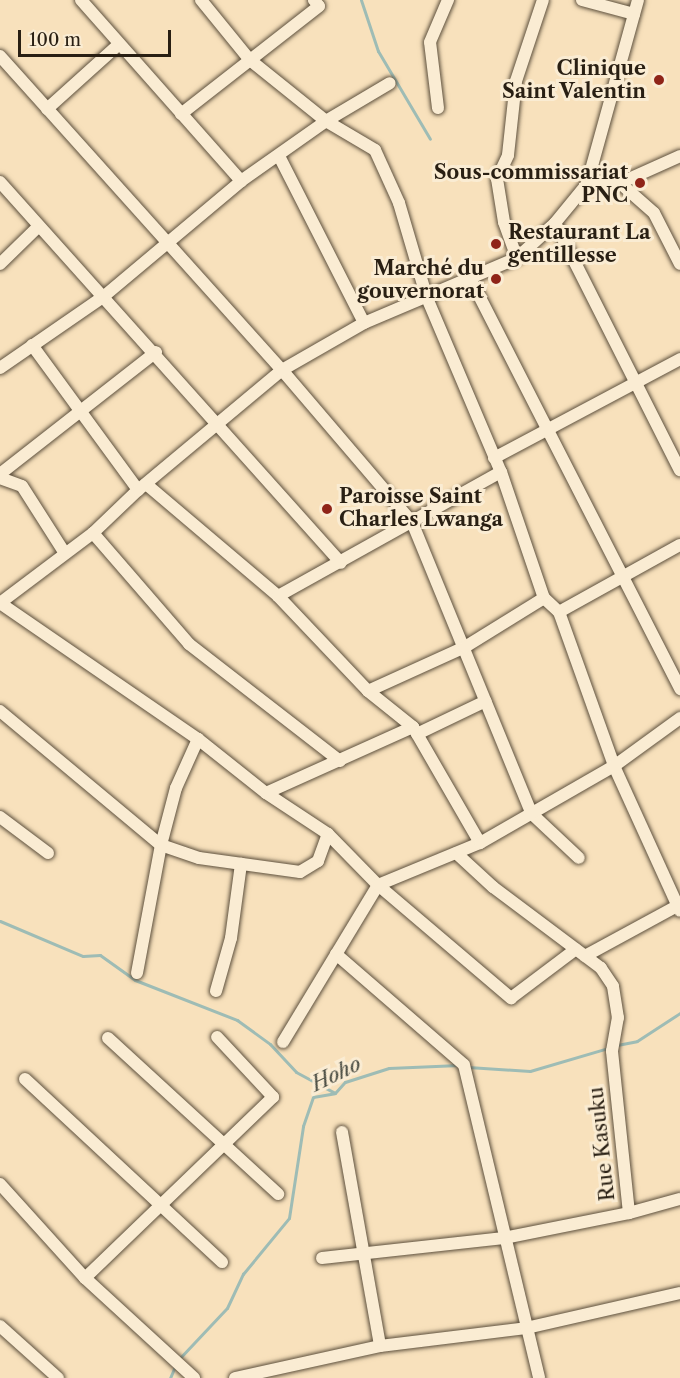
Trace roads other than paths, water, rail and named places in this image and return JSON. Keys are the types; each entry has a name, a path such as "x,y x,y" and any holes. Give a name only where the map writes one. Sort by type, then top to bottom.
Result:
{"street":[{"path":"81,0 118,45 241,181"},
{"path":"201,0 250,60 326,121 375,150 399,203 427,298 501,472 544,598 559,612 614,766 678,908 581,953 511,998 378,885 328,834 266,793 198,739 0,603 63,552 93,533 214,424 282,370 364,323 427,298 517,258 555,223 587,184 638,0"},
{"path":"181,114 319,6 314,0"},
{"path":"438,108 430,42 448,0"},
{"path":"517,258 504,222 496,179 508,155 516,81 543,0"},
{"path":"582,0 634,14"},
{"path":"47,109 118,45"},
{"path":"0,56 171,244 412,522 532,814 579,858"},
{"path":"0,368 104,297 171,244 241,181 326,121 390,83"},
{"path":"279,156 364,323"},
{"path":"587,184 620,183 680,156"},
{"path":"0,182 156,352 214,424 340,563"},
{"path":"620,183 654,213 680,264"},
{"path":"555,223 634,386 680,470"},
{"path":"0,264 39,226"},
{"path":"470,278 620,576 680,689"},
{"path":"33,345 82,413 142,487 278,596 368,691 416,730 480,843"},
{"path":"63,552 22,486 0,476 156,352"},
{"path":"494,458 546,429 634,386 680,359"},
{"path":"278,596 501,472"},
{"path":"93,533 189,644 340,761"},
{"path":"559,612 620,576 680,545"},
{"path":"368,691 465,647 544,598"},
{"path":"266,793 486,701"},
{"path":"0,711 161,845 199,858 300,872 318,861 328,834"},
{"path":"283,1042 378,885 480,843 614,766 680,718"},
{"path":"137,973 161,845 176,788 198,739"},
{"path":"0,817 48,854"},
{"name":"Rue Kasuku","path":"322,1258 361,1256 504,1238 629,1213 612,1045 618,1018 613,986 601,968 493,887 456,853"},
{"path":"216,991 231,938 242,864"},
{"path":"336,954 465,1066 539,1378"},
{"path":"85,1278 273,1097 217,1037"},
{"path":"108,1038 278,1194"},
{"path":"25,1079 222,1262"},
{"path":"342,1132 361,1256 380,1346"},
{"path":"0,1184 85,1278 182,1364 194,1378"},
{"path":"629,1213 680,1199"},
{"path":"235,1378 380,1346 526,1328 680,1293"},
{"path":"0,1326 58,1378"}],"waterway":[{"path":"361,0 378,51 430,139"},
{"path":"0,921 83,956 100,955 135,980 237,1020 270,1044 296,1072 335,1093"},
{"name":"Hoho","path":"617,1045 637,1041 680,1013"},
{"name":"Hoho","path":"468,1067 530,1071 608,1048"},
{"name":"Hoho","path":"178,1360 227,1308 243,1274 289,1218 303,1126 313,1097 335,1093 345,1082 389,1068 459,1065"},
{"name":"Hoho","path":"170,1378 175,1366"}],"place":[{"name":"Clinique Saint Valentin","path":"659,80"},
{"name":"Sous-commissariat PNC","path":"640,183"},
{"name":"Restaurant La gentillesse","path":"496,244"},
{"name":"Marché du gouvernorat","path":"496,279"},
{"name":"Paroisse Saint Charles Lwanga","path":"327,509"}]}
